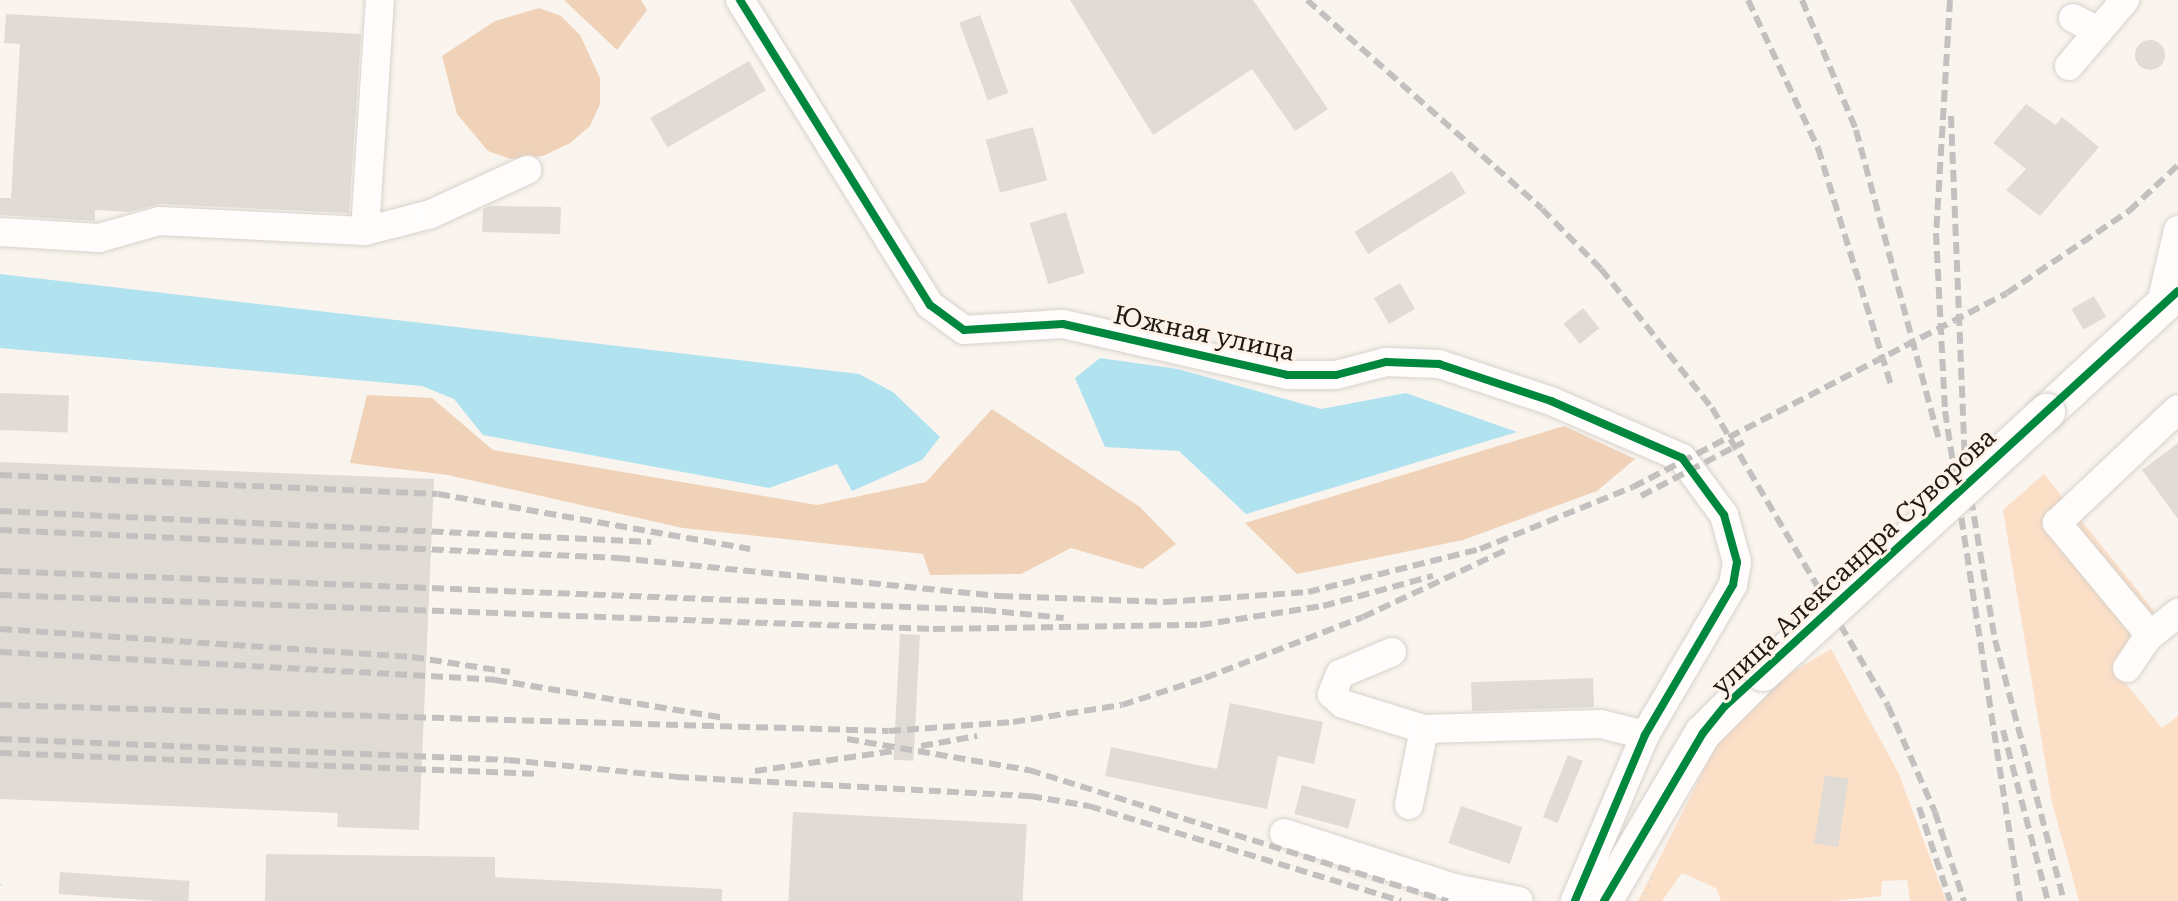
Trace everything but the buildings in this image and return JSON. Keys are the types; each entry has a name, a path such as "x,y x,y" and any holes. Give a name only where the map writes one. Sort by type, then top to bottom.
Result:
{"main road":[{"name":"улица Александра Суворова","path":"1604,901 1703,733 1763,673 2169,299"}],"street":[{"path":"365,231 380,0"},
{"name":"Южная улица","path":"740,0 930,305 964,330 1063,324 1287,375 1336,375 1386,362 1439,364 1657,442 1702,481 1724,515 1737,562 1733,585 1645,735 1575,901"},
{"path":"2069,66 2125,0"},
{"path":"2073,18 2099,31"},
{"path":"0,232 99,238 159,221 365,231 431,214 527,170"},
{"name":"улица Александра Суворова","path":"2169,299 2178,230"},
{"path":"2150,635 2057,523 2176,415"},
{"path":"2127,668 2150,635 2178,613"},
{"path":"1392,652 1340,674 1332,694 1343,704 1424,729 1601,724 1645,735"},
{"path":"1409,805 1424,729"},
{"path":"1284,833 1454,888 1519,901"}],"shaded area":[{"path":"564,0 641,0 647,10 617,50"},
{"path":"539,8 561,16 580,35 600,78 600,104 590,126 570,143 543,156 511,159 488,151 457,114 442,56 495,21"},
{"path":"367,395 432,398 493,450 817,505 926,482 992,409 1140,507 1176,544 1142,569 1071,548 1021,574 930,575 923,554 683,528 448,475 350,463"},
{"path":"1564,426 1635,459 1597,491 1463,540 1297,574 1245,523"},
{"path":"2044,474 2154,611 2115,670 2162,728 2178,716 2178,901 2079,901 2052,802 2003,510"},
{"path":"1831,649 1899,774 1946,901 1910,901 1907,880 1882,881 1881,896 1834,901 1721,901 1716,888 1682,873 1662,901 1638,901 1721,736 1769,686"}],"water":[{"path":"0,274 859,374 893,392 940,437 922,460 852,491 837,464 769,488 483,435 454,399 422,386 0,348"},
{"path":"1100,358 1178,369 1321,409 1406,393 1517,432 1246,514 1179,451 1105,447 1075,378"}],"railway":[{"path":"1307,0 1542,209 1601,269 1712,408 1888,706 1935,812 1964,901"},
{"path":"1748,0 1818,148 1891,386"},
{"path":"1802,0 1856,130 1940,443"},
{"path":"1950,0 1936,233 1945,411 2020,901"},
{"path":"1951,116 1965,463 1995,640 2064,901"},
{"path":"0,530 618,558 1001,596 1165,602 1308,592 1480,549 1633,487 2007,293 2129,211 2178,165"},
{"path":"1641,496 1744,442"},
{"path":"0,475 438,494 750,549"},
{"path":"0,511 651,542"},
{"path":"0,705 889,731 1013,722 1122,705 1205,678 1363,617 1508,549"},
{"path":"0,571 984,610 1064,618"},
{"path":"0,595 933,629 1200,625 1323,606 1433,576"},
{"path":"0,629 412,657 510,672"},
{"path":"0,652 495,680 725,718"},
{"path":"2003,730 2048,901"},
{"path":"921,746 977,736"},
{"path":"0,739 508,760 677,777 1030,796 1089,806 1401,901"},
{"path":"847,739 1029,770 1448,901"},
{"path":"755,771 894,751"},
{"path":"0,753 540,774"},
{"path":"1919,807 1950,901"}],"cycle path":[{"path":"740,0 930,305 964,330 1063,324 1287,375 1336,375 1386,362 1439,364 1551,401 1682,458 1724,515 1737,562 1733,585 1645,735 1575,901"},
{"path":"1604,901 1703,733 1725,706 2178,291"}]}
